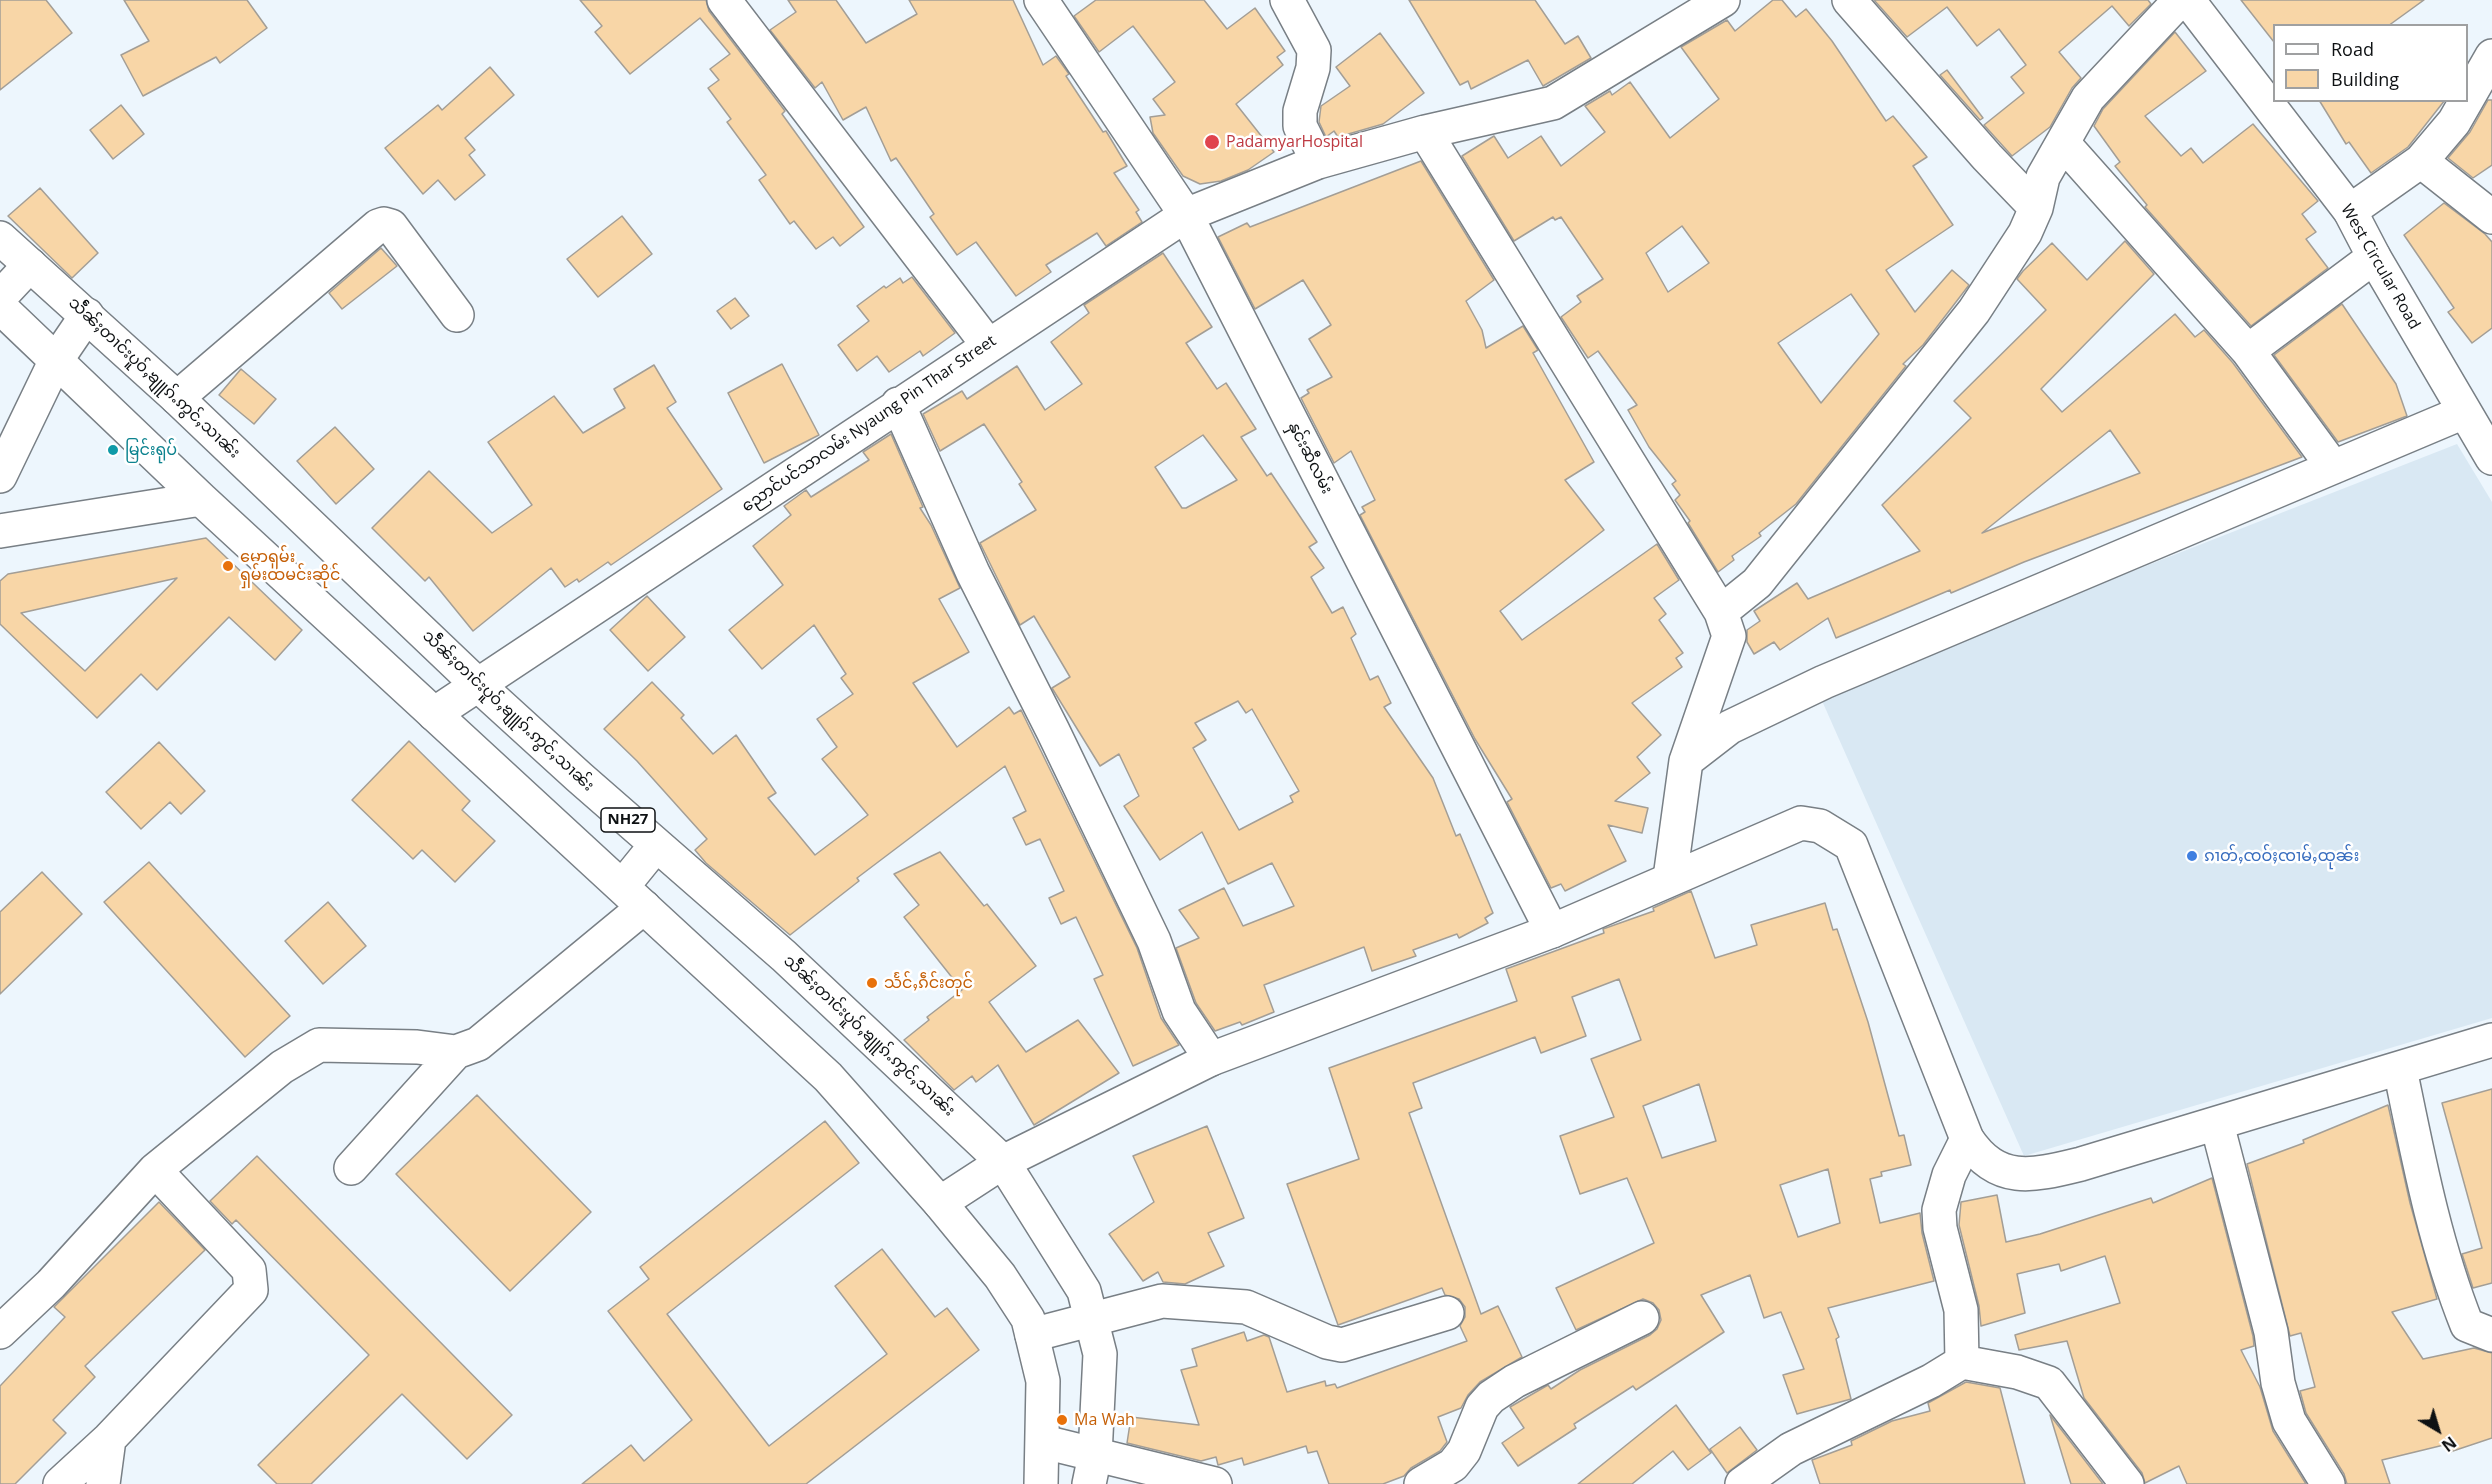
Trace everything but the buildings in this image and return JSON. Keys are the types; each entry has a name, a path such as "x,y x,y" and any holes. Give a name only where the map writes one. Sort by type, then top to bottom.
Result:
{"main road":[{"path":"724,0 988,345"},
{"name":"နှင်းဆီလမ်း","path":"1041,0 1186,215 1552,931"},
{"path":"1287,0 1314,50 1313,68 1300,111 1300,126 1318,162"},
{"name":"ညောင်ပင်သာလမ်း Nyaung Pin Thar Street","path":"435,714 898,404 1186,215 1318,162 1425,132 1553,104 1723,0"},
{"path":"1849,0 1987,157 2036,208"},
{"path":"1721,612 1757,584 1974,311 2025,233 2036,208 2043,177 2088,98 2181,0"},
{"name":"West Circular Road","path":"2188,0 2350,211 2374,257 2492,458"},
{"path":"2468,98 2492,56"},
{"path":"2350,211 2421,161 2454,122 2466,102"},
{"path":"1425,132 1721,612 1729,636 1686,761 1670,878"},
{"path":"2062,143 2248,351 2333,467"},
{"path":"2421,161 2492,217"},
{"path":"177,398 378,226 384,224 391,226 457,315"},
{"name":"သဵႅၼ်ႈတၢင်းပူဝ်ႇၶျူၵ်ႉဢွင်ႇသၢၼ်း","path":"0,238 177,398 478,685 784,956 1003,1162 1084,1291 1100,1354 1092,1470"},
{"path":"2248,351 2374,257"},
{"path":"0,297 30,265"},
{"path":"0,307 201,499 828,1077 940,1203 1000,1276 1028,1319 1043,1381 1044,1442 1041,1484"},
{"path":"0,476 55,362 87,315"},
{"path":"898,404 973,573 1053,731 1154,941 1179,1011 1211,1059"},
{"path":"1686,761 1730,726 1824,682 2464,412"},
{"path":"0,531 201,499"},
{"path":"940,1203 1003,1162 1211,1059 1552,931 1801,823 1820,826 1851,845 1966,1139 1979,1157 2008,1174 2048,1173 2492,1040"},
{"path":"0,1332 51,1284 155,1170 282,1067 320,1045 417,1047 456,1052 478,1044 633,897 656,845"},
{"path":"351,1168 456,1052"},
{"path":"2400,1069 2429,1209 2456,1297 2467,1325 2492,1335"},
{"path":"2217,1124 2271,1332 2278,1383 2289,1421 2328,1484"},
{"path":"1962,1362 1961,1310 1940,1228 1940,1210 1949,1175 1966,1139"},
{"path":"60,1484 109,1439 251,1290 249,1270 155,1170"},
{"path":"1032,1335 1162,1300 1246,1307 1327,1342 1342,1345 1447,1313"},
{"path":"1421,1484 1453,1465 1464,1451 1482,1407 1491,1397 1515,1381 1642,1318"},
{"path":"1742,1484 1791,1449 1836,1425 1902,1395 1962,1362 2017,1372 2049,1383 2127,1484"},
{"path":"103,1484 109,1439"},
{"path":"1044,1442 1092,1470 1215,1484"}],"shaded area":[{"name":"ၵၢတ်ႇၸဝ်ႈၸၢမ်ႇထုၼ်း","path":"2457,444 2492,502 2492,1018 2024,1156 1819,694"}],"place":[{"name":"PadamyarHospital","path":"1212,142"},
{"name":"မြင်းရုပ်","path":"113,450"},
{"name":"မောရှမ်း ရှမ်းထမင်းဆိုင်","path":"228,566"},
{"name":"ၵၢတ်ႇၸဝ်ႈၸၢမ်ႇထုၼ်း","path":"2192,856"},
{"name":"သႅင်ႇၵဵင်းတုင်","path":"872,983"},
{"name":"Ma Wah","path":"1062,1420"}]}
